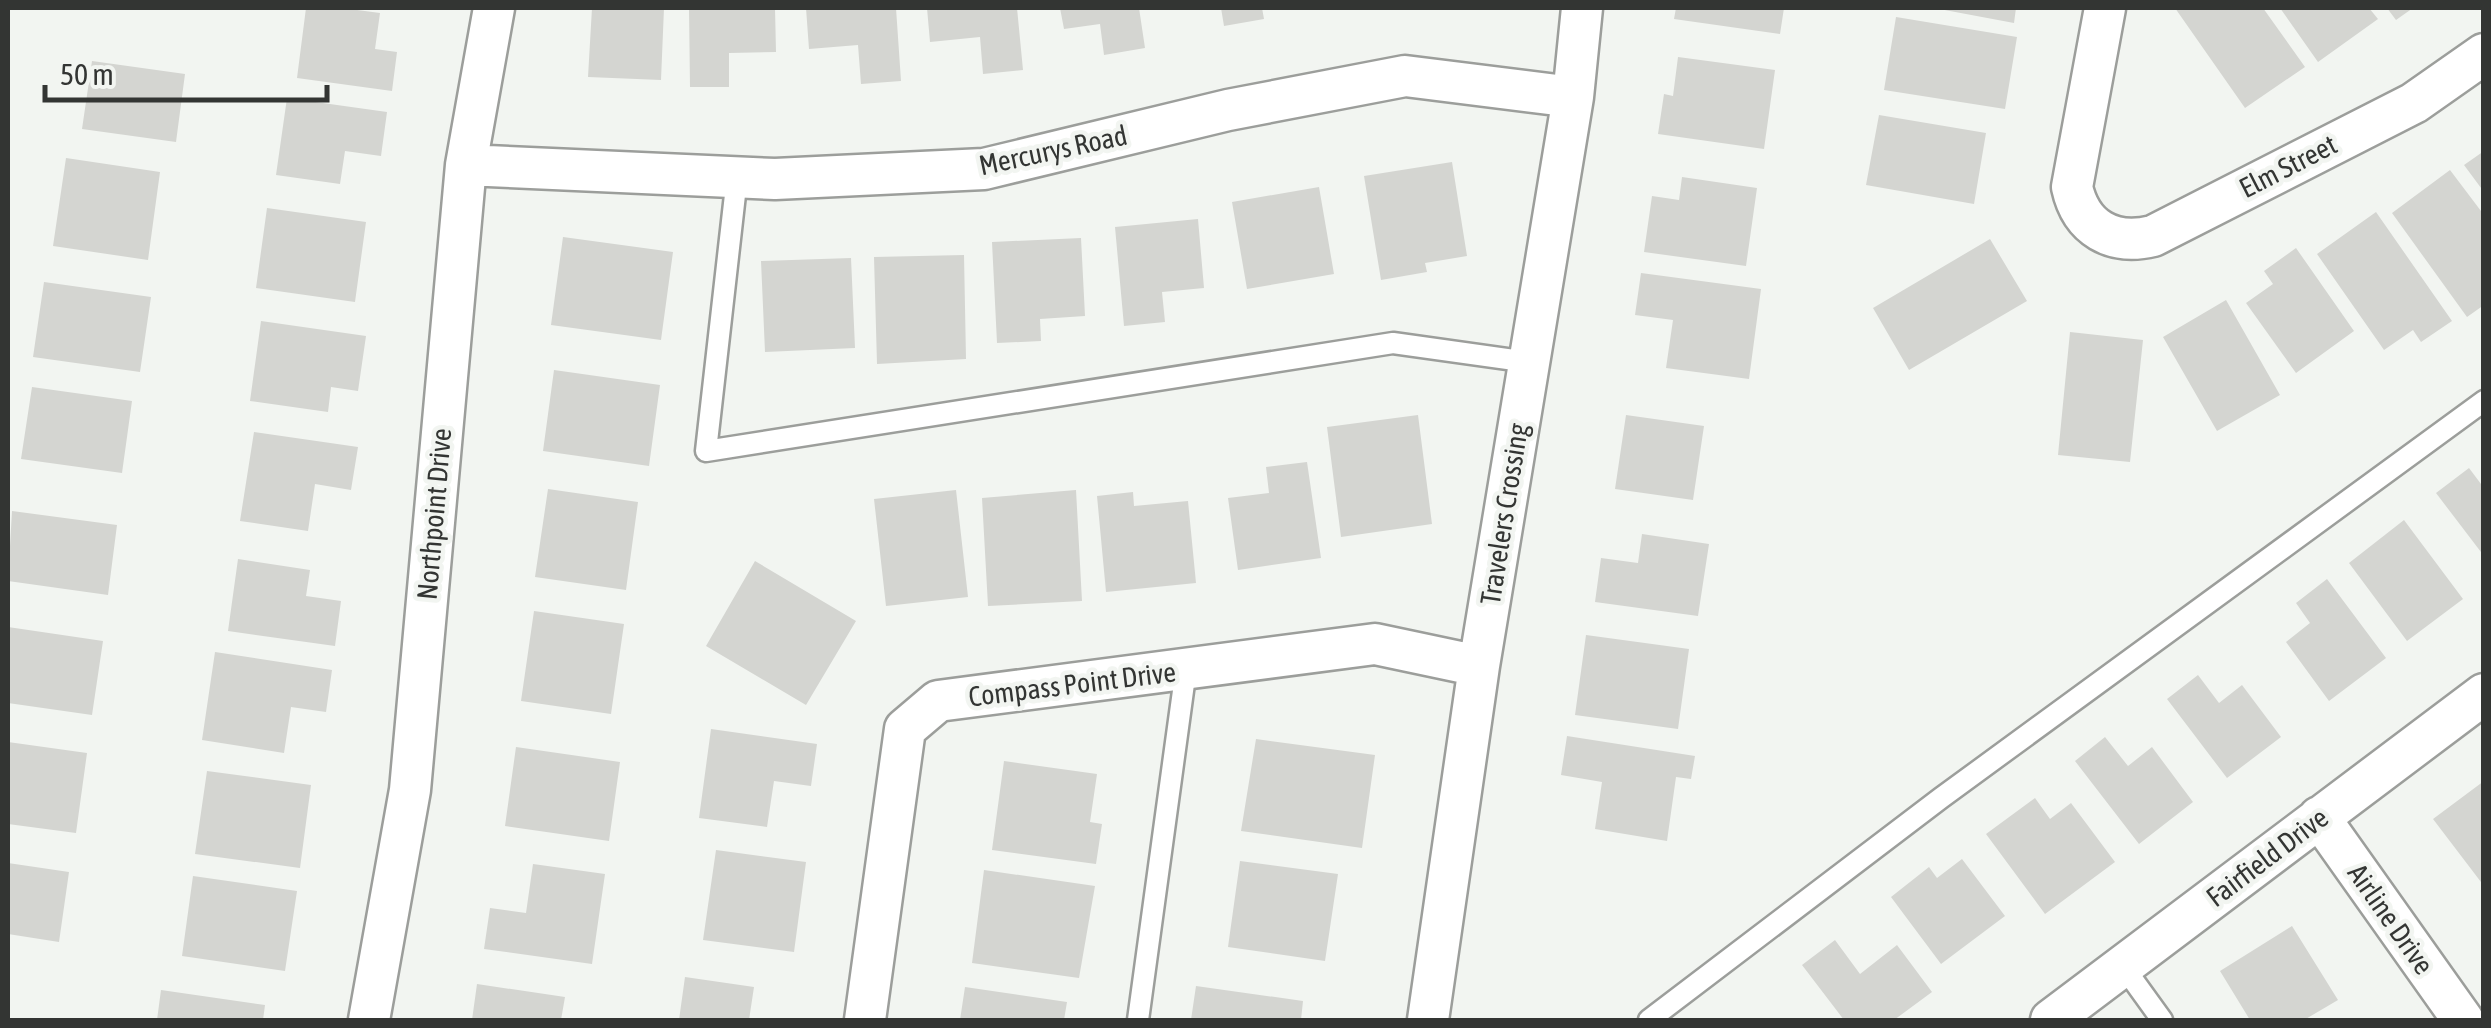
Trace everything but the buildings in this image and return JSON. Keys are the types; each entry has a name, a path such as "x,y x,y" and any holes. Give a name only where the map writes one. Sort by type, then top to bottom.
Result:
{"street":[{"name":"Northpoint Drive","path":"369,1020 410,790 466,165 494,8"},
{"name":"Travelers Crossing","path":"1428,1020 1479,666 1573,97 1582,8"},
{"name":"Elm Street","path":"2105,8 2074,169 2076,205 2100,232 2116,239 2134,241 2152,236 2414,103 2484,54"},
{"name":"Mercurys Road","path":"466,165 775,179 984,168 1228,110 1405,76 1573,97"},
{"name":"Compass Point Drive","path":"866,1020 904,729 938,701 1375,644 1479,666"},
{"name":"Fairfield Drive","path":"2051,1020 2484,694"},
{"name":"Airline Drive","path":"2319,817 2463,1020"}],"lane":[{"path":"736,178 706,451 1393,343 1529,362"},
{"path":"1649,1020 1941,798 2484,401"},
{"path":"1138,1020 1186,669"},
{"path":"2124,966 2162,1020"}]}
